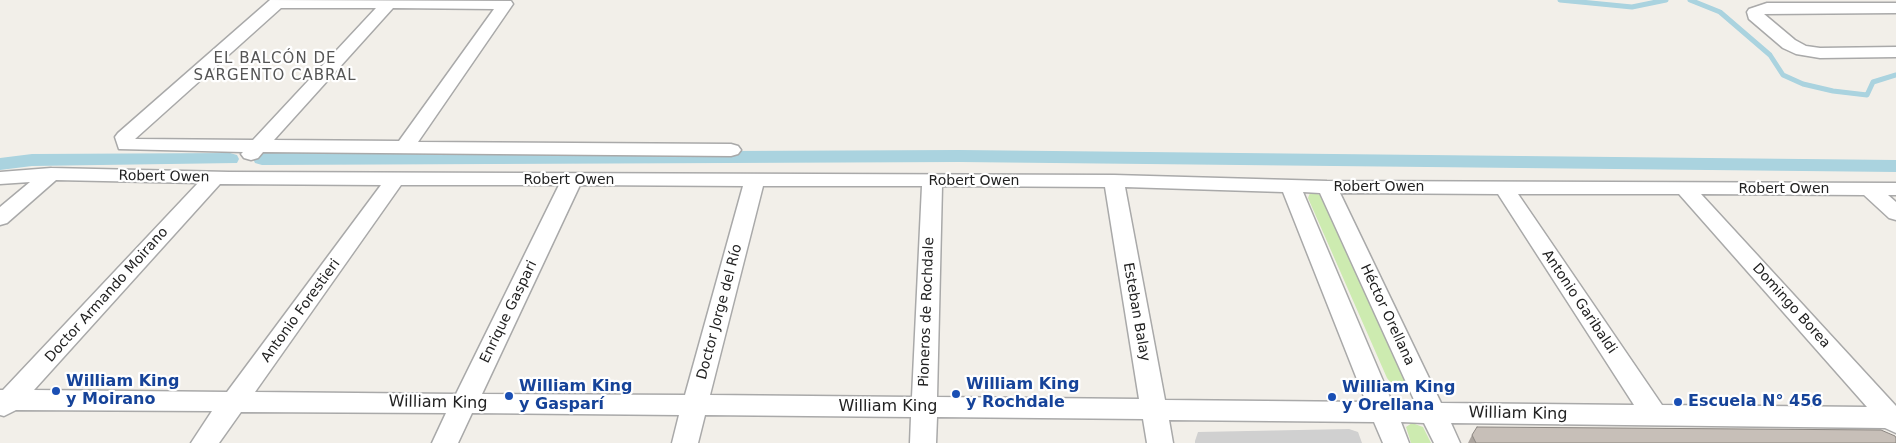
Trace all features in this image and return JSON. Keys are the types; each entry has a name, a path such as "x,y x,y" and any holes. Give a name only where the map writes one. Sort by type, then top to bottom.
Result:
{"street":[{"path":"405,148 505,4 278,2 125,137 126,145 257,148 731,150"},
{"name":"Doctor Armando Moirano","path":"3,404 221,178 257,148 389,3"},
{"path":"1896,8 1767,8 1755,12 1757,20 1789,44 1802,50 1820,54 1896,52"},
{"path":"0,218 51,174"},
{"name":"Robert Owen","path":"0,178 51,174 221,178 1114,181 1327,187 1896,189"},
{"name":"Antonio Forestieri","path":"204,443 396,178"},
{"name":"Enrique Gaspari","path":"445,443 572,180"},
{"name":"Doctor Jorge del Río","path":"686,443 754,181"},
{"name":"Pioneros de Rochdale","path":"923,443 932,181"},
{"name":"Esteban Balay","path":"1114,181 1152,409 1160,443"},
{"path":"1290,185 1396,443"},
{"name":"Héctor Orellana","path":"1327,187 1446,443"},
{"name":"Antonio Garibaldi","path":"1504,188 1655,416"},
{"name":"Domingo Borea","path":"1685,188 1894,420"},
{"path":"1869,189 1896,213"},
{"name":"William King","path":"3,404 235,401 694,407 1152,409 1894,420"}],"shaded area":[{"path":"1349,429 1358,432 1362,443 1195,443 1198,432"}],"green space":[{"path":"1310,193 1322,195 1405,378 1403,384 1391,383 1387,378 1308,198"},
{"path":"1412,423 1423,427 1431,443 1411,443 1406,427"}],"building":[{"path":"1477,427 1881,430 1895,436 1896,443 1476,443 1472,435"}],"waterway":[{"path":"1560,0 1632,7 1666,0"},
{"path":"1690,0 1720,12 1770,55 1783,75 1803,84 1833,91 1867,95 1873,82 1896,75"},
{"path":"262,159 959,156 1896,166"},
{"path":"0,164 32,160 230,159"}],"place":[{"name":"William King y Moirano","path":"56,391"},
{"name":"William King y Rochdale","path":"956,394"},
{"name":"William King y Gasparí","path":"509,396"},
{"name":"William King y Orellana","path":"1332,397"},
{"name":"Escuela N° 456","path":"1678,402"}],"district":[{"name":"EL BALCÓN DE SARGENTO CABRAL","path":"275,68"}]}
